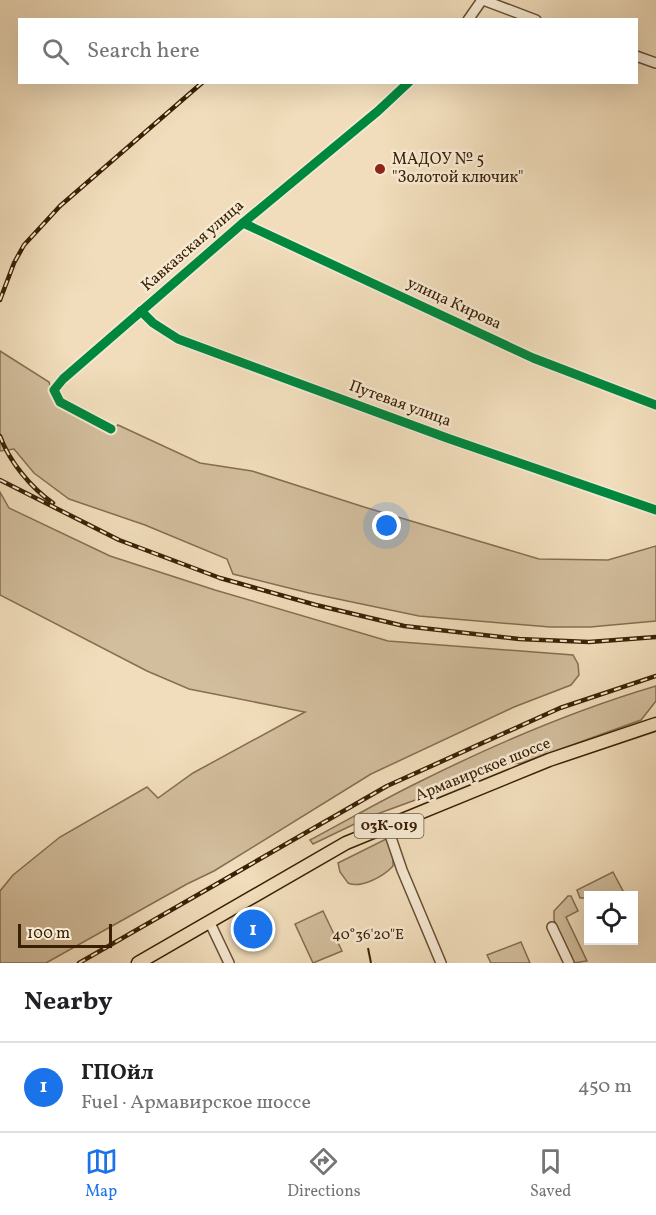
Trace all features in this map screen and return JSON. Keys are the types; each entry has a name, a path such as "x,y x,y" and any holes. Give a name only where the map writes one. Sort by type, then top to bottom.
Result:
{"main road":[{"name":"Армавирское шоссе","path":"138,963 324,855 387,826 549,760 656,724"}],"street":[{"path":"470,18 483,0 531,18"},
{"path":"638,57 656,63"},
{"name":"Кавказская улица","path":"111,429 60,402 54,390 63,379 141,311 407,84"},
{"name":"улица Кирова","path":"243,223 533,358 656,405"},
{"name":"Путевая улица","path":"141,311 153,323 178,339 447,438 656,510"},
{"path":"387,826 402,870 441,963"},
{"path":"210,923 229,963"},
{"path":"552,927 569,963"}],"shaded area":[{"path":"0,351 49,382 55,402 110,432 118,425 200,463 252,471 539,559 608,560 656,546 656,621 590,627 550,627 419,616 233,574 227,559 145,525 69,499 34,473 14,449 0,451"},
{"path":"0,492 9,508 110,556 215,590 388,641 573,655 578,664 579,675 571,685 514,707 371,774 214,871 46,963 0,963 0,891 13,875 60,837 147,787 158,798 193,773 305,712 189,689 147,671 0,595"},
{"path":"656,686 656,701 641,720 522,763 483,766 448,788 369,817 313,844 310,840 405,789 506,741 595,706"},
{"path":"386,839 393,855 393,866 372,881 359,884 348,883 340,872 338,863"},
{"path":"613,872 623,891 584,891 584,898 580,898 577,890"},
{"path":"568,896 571,896 578,911 566,917 587,961 573,963 554,920 554,911"},
{"path":"323,911 342,951 313,963 295,924"},
{"path":"521,942 530,963 491,963 487,955"}],"railway":[{"path":"0,300 14,263 24,245 60,206 201,84"},
{"path":"0,436 9,455 22,473 53,503"},
{"path":"0,480 119,540 220,578 316,605 404,626 519,639 589,642 656,637"},
{"path":"79,963 387,786 560,708 656,676"}],"cycle path":[{"path":"111,429 60,402 54,390 63,379 407,84"},
{"path":"243,223 533,358 656,405"},
{"path":"141,311 153,323 178,339 447,438 656,510"}],"place":[{"name":"МАДОУ № 5 \"Золотой ключик\"","path":"380,169"},
{"name":"ГПОйл","path":"253,929"}]}
